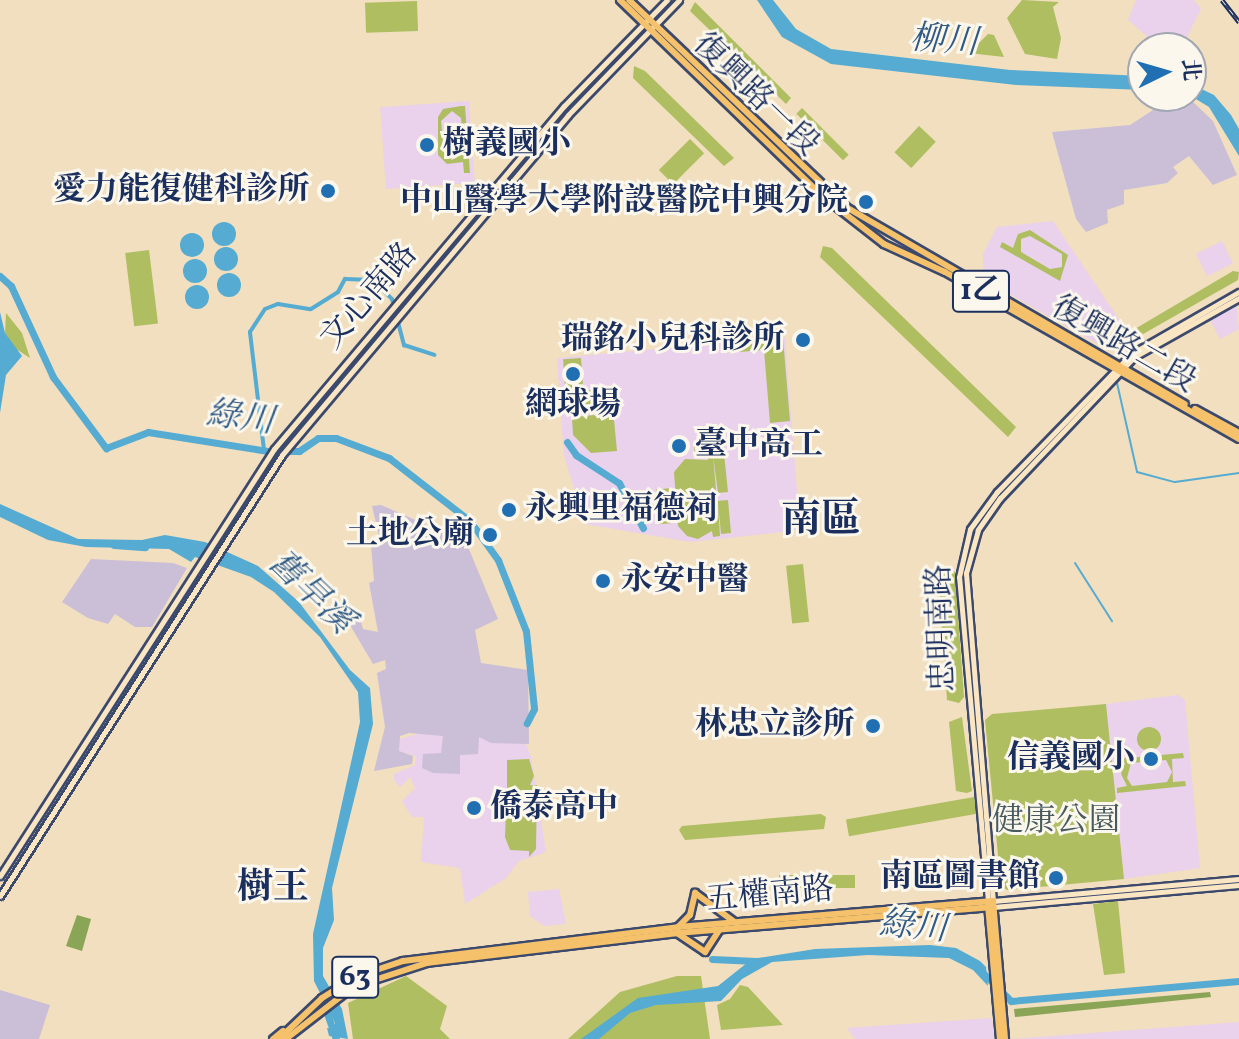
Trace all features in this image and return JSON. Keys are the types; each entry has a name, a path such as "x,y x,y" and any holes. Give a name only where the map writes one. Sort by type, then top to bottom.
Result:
{"main road":[{"name":"復興路一段","path":"620,0 653,27 823,192"},
{"name":"復興路一段","path":"629,0 646,21"},
{"name":"文心南路","path":"0,876 274,449 564,106 667,0"},
{"name":"文心南路","path":"0,896 282,455 568,115 679,0"},
{"name":"復興路二段","path":"823,192 902,242 1239,436"},
{"name":"忠明南路","path":"1120,369 1239,292"},
{"name":"忠明南路","path":"1002,1039 1004,1022 998,1011 1000,987 966,595 970,553 1000,498 1120,369 1134,357 1239,298"},
{"name":"五權南路","path":"678,930 720,929 1239,882"},
{"path":"720,929 705,952 678,930 690,915 695,893 736,923"},
{"name":"忠明南路","path":"991,904 994,972 1002,1039"},
{"name":"五權南路","path":"450,956 736,923 991,904"},
{"name":"63","path":"279,1039 296,1021 368,970 450,956"},
{"name":"63","path":"286,1039 337,997 372,977 450,956"},
{"path":"273,1039 296,1021"}],"shaded area":[{"path":"1136,0 1194,0 1201,9 1190,32 1142,32 1128,20"},
{"name":"樹義國小","path":"469,101 475,183 386,189 380,107"},
{"path":"1150,112 1204,112 1213,121 1237,175 1213,185 1189,156 1173,167 1178,173 1167,183 1124,190 1124,204 1107,210 1108,223 1086,232 1076,219 1052,132 1130,125"},
{"path":"1053,221 1120,321 1096,343 983,279 983,254 997,227"},
{"path":"1222,241 1233,263 1207,276 1196,254"},
{"path":"1236,304 1239,329 1220,339 1210,320"},
{"name":"臺中高工","path":"785,337 800,530 690,542 585,524 564,455 557,358"},
{"path":"381,505 466,542 498,619 475,630 481,663 528,670 529,744 491,743 479,737 478,754 460,755 460,774 433,773 422,768 423,754 441,753 443,736 409,733 400,736 399,751 413,756 412,764 374,771 385,727 377,673 386,669 385,660 373,664 350,625 359,615 363,629 378,632 369,583 374,581 371,545 380,540 372,506"},
{"path":"91,559 173,563 187,568 152,627 135,627 115,614 108,624 88,618 62,602"},
{"name":"信義國小","path":"1178,695 1185,700 1200,868 1124,879 1106,704"},
{"name":"僑泰高中","path":"424,732 525,742 531,757 546,852 519,861 506,878 465,904 460,868 421,862 424,817 412,817 402,801 415,788 410,777 400,787 394,780 394,774 415,765 416,756 399,751 400,739"},
{"path":"559,889 566,924 544,926 530,916 528,892"},
{"path":"0,990 50,1005 39,1039 0,1039"},
{"path":"992,1018 994,1039 855,1039 847,1028"},
{"path":"1239,1022 1239,1039 1011,1039 1079,1034"}],"green space":[{"path":"1022,0 1059,2 1053,7 1061,38 1057,59 1025,54 1007,18"},
{"path":"417,1 418,31 366,33 365,3"},
{"path":"695,2 791,98 786,104 690,11"},
{"path":"988,34 994,35 1004,57 969,53"},
{"path":"634,66 645,71 734,158 724,166 633,78"},
{"path":"465,106 470,173 464,173 463,162 447,164 438,155 438,117 443,109","holes":["452,111 461,118 464,152 452,160 444,152 441,121"]},
{"path":"802,108 849,155 843,160 796,114"},
{"path":"919,126 936,142 911,168 894,152"},
{"path":"690,139 704,153 673,184 659,170"},
{"path":"1030,230 1068,255 1060,281 1000,247 1002,242 1013,248 1018,234","holes":["1030,236 1062,254 1062,267 1050,269 1021,252 1021,239"]},
{"path":"823,246 832,248 1016,427 1008,437 820,257"},
{"path":"149,250 158,323 134,326 125,253"},
{"path":"1233,271 1239,272 1238,280 1122,346 1128,333"},
{"path":"6,313 22,333 30,358 13,347 5,333"},
{"path":"783,338 790,421 770,423 764,350 726,353 725,343"},
{"name":"網球場","path":"581,358 583,388 565,389 563,359"},
{"path":"611,388 605,403 574,405 570,400 570,392"},
{"path":"607,414 614,420 617,451 591,453 573,435 572,417"},
{"path":"723,444 728,492 718,493 713,455 717,501 728,500 731,533 721,534 718,503 720,536 713,537 712,531 698,539 687,536 678,526 674,472 685,459 708,460 708,455 695,456 694,447"},
{"path":"672,488 675,523 659,524 656,489"},
{"path":"803,564 809,622 792,623 786,566"},
{"path":"945,566 955,572 964,697 959,703 947,700 938,574"},
{"name":"健康公園","path":"1106,704 1124,879 1007,890 1001,886 985,720 992,714"},
{"path":"962,717 972,791 967,793 956,791 949,722"},
{"path":"1149,727 1158,730 1161,739 1158,748 1149,751 1140,748 1137,739 1140,730"},
{"path":"1183,753 1184,758 1172,759 1173,782 1185,781 1186,786 1117,793 1117,788 1127,786 1121,774 1125,763 1116,764 1116,759","holes":["1166,760 1172,772 1167,782 1132,786 1127,778 1131,763"]},
{"path":"529,759 534,776 530,785 537,785 536,849 529,857 529,851 510,850 505,837 506,809 513,798 507,797 507,760"},
{"path":"974,797 977,814 849,836 846,820"},
{"path":"821,814 826,817 824,829 685,840 679,830 682,826"},
{"path":"779,875 855,875 855,888 779,888"},
{"path":"1118,901 1125,973 1104,975 1093,904"},
{"path":"77,915 91,919 82,951 66,946"},
{"path":"406,976 447,1006 440,1029 450,1039 353,1039 348,1003"},
{"path":"677,976 701,976 710,1039 568,1039 620,992"},
{"path":"740,985 748,987 783,1025 721,1030 717,1005 730,999"},
{"path":"1210,992 1211,997 1015,1017 1014,1009"}],"water":[{"path":"757,0 773,0 796,29 831,49 1010,70 1127,75 1127,89 1016,85 831,64 782,37"},
{"path":"1207,92 1214,95 1239,129 1239,156 1209,107"},
{"path":"224,222 233,225 236,234 233,243 224,246 215,243 212,234 215,225"},
{"path":"192,233 201,236 204,245 201,254 192,257 183,254 180,245 183,236"},
{"path":"226,247 235,250 238,259 235,268 226,271 217,268 214,259 217,250"},
{"path":"195,259 204,262 207,271 204,280 195,283 186,280 183,271 186,262"},
{"path":"229,273 238,276 241,285 238,294 229,297 220,294 217,285 220,276"},
{"path":"197,285 206,288 209,297 206,306 197,309 188,306 185,297 188,288"},
{"path":"0,312 5,333 22,356 6,375 0,413"},
{"name":"舊旱溪","path":"0,504 78,539 142,540 165,535 205,542 258,566 299,602 350,670 370,688 373,724 332,888 334,920 323,948 323,976 342,1009 348,1039 329,1036 327,1028 335,1029 335,1023 314,981 313,934 360,722 358,692 320,637 274,592 251,577 195,557 191,562 169,549 86,547 48,540 0,517"},
{"path":"930,945 956,948 980,961 986,967 988,986 973,970 949,958 868,955 772,962 742,979 721,1001 656,1005 630,1013 599,1039 581,1039 638,998 718,986 752,959 815,949"}],"waterway":[{"name":"綠川","path":"0,276 11,286 53,377 106,448 148,432 268,451 299,451 318,438 336,438 389,458 470,521 498,560 526,631 534,709 527,723"},
{"path":"264,450 250,332 265,309 278,304 311,309 338,292 345,279 373,280 392,299 404,345 434,355"},
{"path":"1117,383 1137,472 1175,482 1239,473"},
{"path":"567,442 576,455 619,483 643,528"},
{"name":"舊旱溪","path":"114,545 145,547"},
{"path":"1075,563 1112,621"},
{"name":"綠川","path":"712,959 756,961"},
{"name":"綠川","path":"982,972 1011,1001 1239,981"},
{"name":"舊旱溪","path":"321,996 336,1039"}],"railway":[{"path":"1222,0 1239,22"}],"place":[{"name":"樹義國小","path":"427,145"},
{"name":"愛力能復健科診所","path":"328,191"},
{"name":"中山醫學大學附設醫院中興分院","path":"866,202"},
{"name":"瑞銘小兒科診所","path":"803,340"},
{"name":"網球場","path":"573,374"},
{"name":"臺中高工","path":"679,446"},
{"name":"永興里福德祠","path":"509,510"},
{"name":"土地公廟","path":"490,535"},
{"name":"永安中醫","path":"603,581"},
{"name":"林忠立診所","path":"873,726"},
{"name":"信義國小","path":"1151,759"},
{"name":"僑泰高中","path":"474,808"},
{"name":"南區圖書館","path":"1056,878"}],"district":[{"name":"南區","path":"821,521"},
{"name":"樹王","path":"273,890"}],"water label":[{"name":"柳川","path":"944,42"}]}
